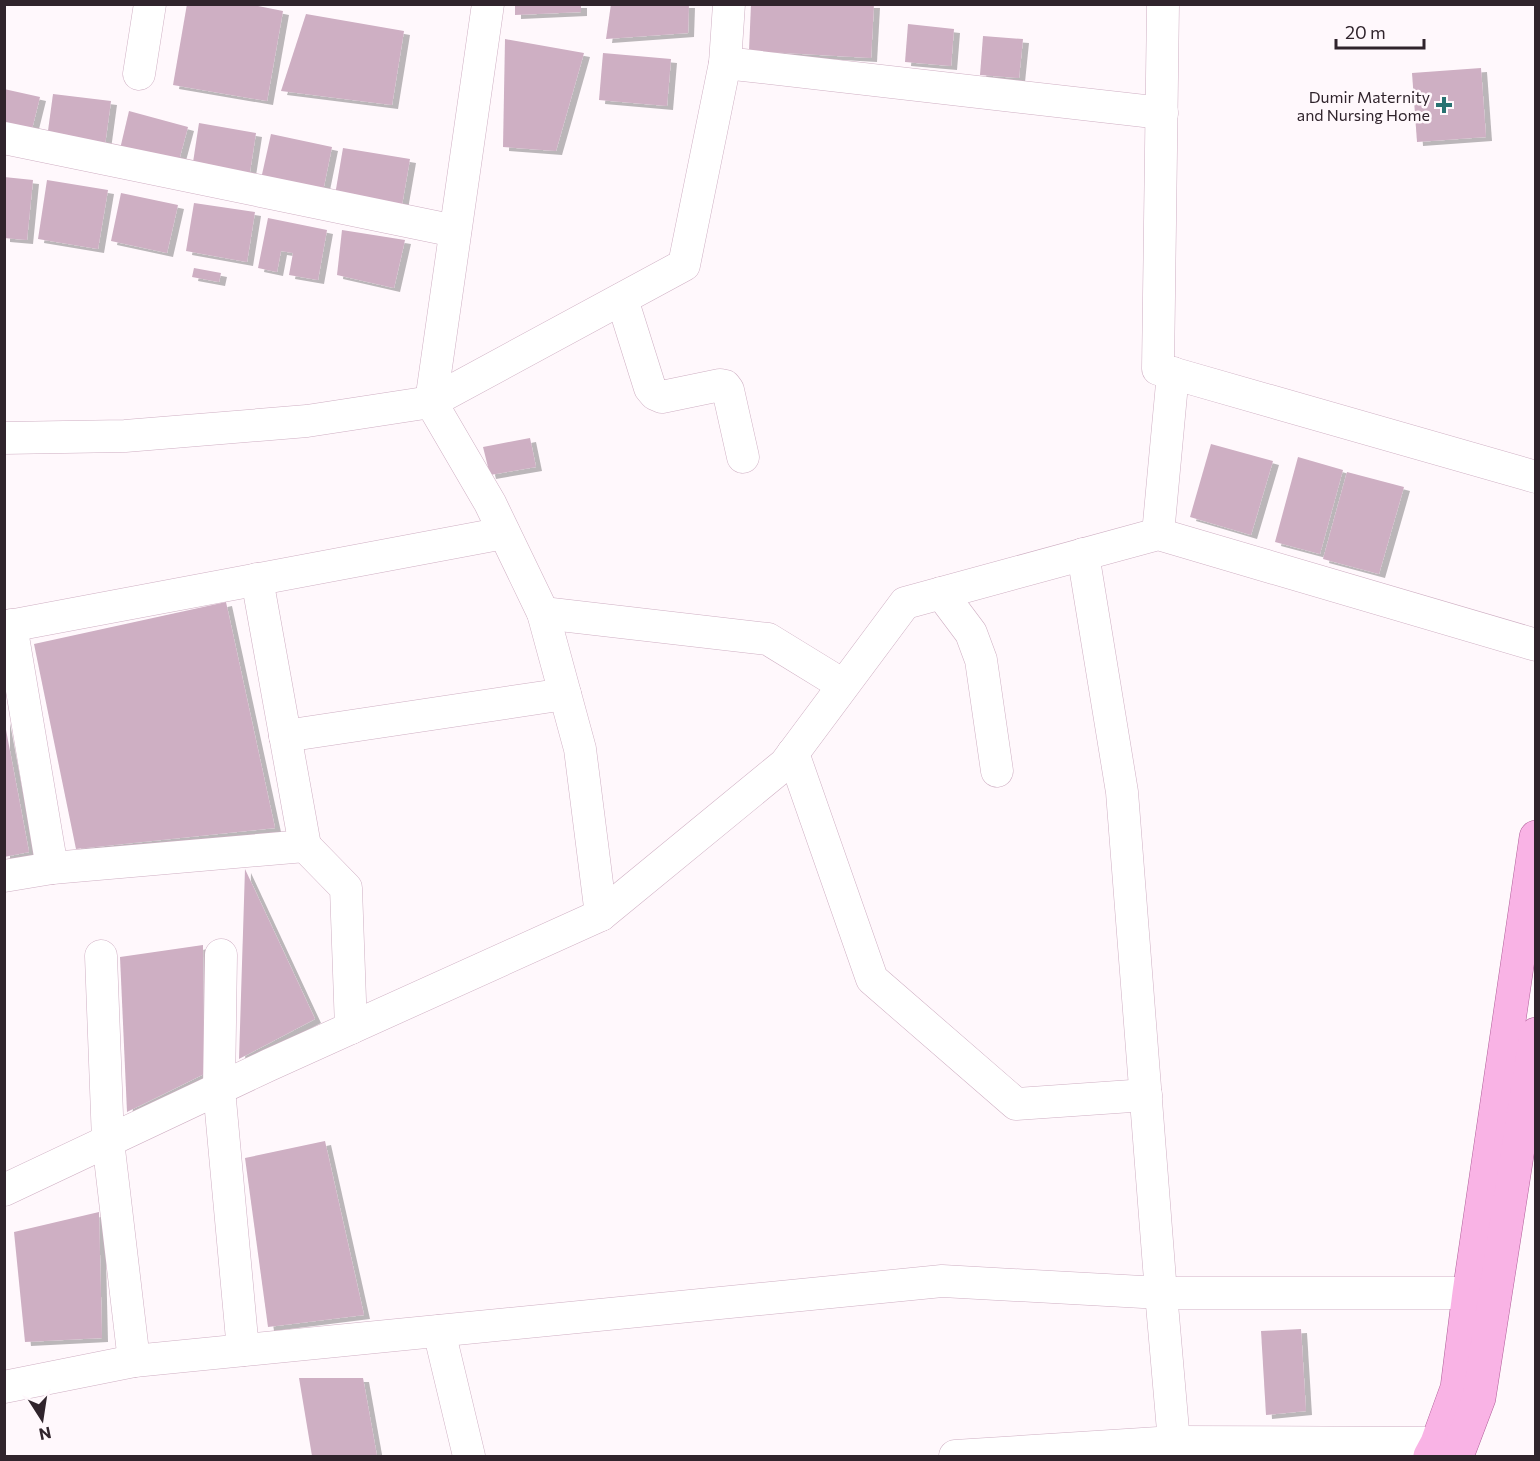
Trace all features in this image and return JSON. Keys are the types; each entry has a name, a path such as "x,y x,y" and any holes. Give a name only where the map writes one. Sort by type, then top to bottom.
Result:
{"main road":[{"path":"1446,1450 1457,1388 1536,837"},
{"path":"1446,1450 1479,1398 1536,1034"}],"street":[{"path":"139,74 150,4"},
{"path":"488,4 430,402 490,503 543,612 580,749 601,915"},
{"path":"4,438 125,436 307,421 430,402 684,265 724,63 729,4"},
{"path":"1163,4 1158,369 1536,477"},
{"path":"724,63 1162,113"},
{"path":"4,138 455,231"},
{"path":"621,299 650,388 655,394 662,396 725,386 728,390 743,457"},
{"path":"1158,534 1173,373"},
{"path":"52,868 8,626 504,533"},
{"path":"4,1190 351,1028 601,915 785,764 905,603 1158,534 1536,645"},
{"path":"1083,554 1122,792 1174,1442"},
{"path":"257,579 305,846 346,888 351,1028"},
{"path":"941,592 971,633 981,660 997,771"},
{"path":"543,612 768,639 843,685"},
{"path":"285,736 565,694"},
{"path":"793,753 872,979 1016,1104 1146,1095"},
{"path":"4,876 29,870 305,846"},
{"path":"221,955 219,1089 243,1350"},
{"path":"101,956 108,1141 134,1361"},
{"path":"4,1387 134,1361 942,1281 1161,1293 1469,1293"},
{"path":"439,1331 469,1456"},
{"path":"955,1456 1174,1442 1446,1450"}],"building":[{"path":"187,4 248,4 283,11 267,101 173,85"},
{"path":"515,4 581,4 581,12 515,15"},
{"path":"611,4 689,4 688,33 606,39"},
{"path":"751,4 874,4 871,58 749,51"},
{"path":"306,14 404,31 392,105 281,91"},
{"path":"908,24 954,29 951,66 905,62"},
{"path":"983,36 1023,39 1019,78 980,75"},
{"path":"505,39 584,53 556,151 503,147"},
{"path":"603,53 671,59 667,106 599,100"},
{"path":"1481,68 1486,137 1417,142 1412,73"},
{"path":"4,89 40,97 31,133 4,127"},
{"path":"53,94 111,101 105,145 47,138"},
{"path":"129,111 188,127 178,164 120,149"},
{"path":"199,123 256,133 249,178 192,169"},
{"path":"271,134 332,147 323,191 261,179"},
{"path":"343,148 410,159 402,205 335,195"},
{"path":"4,177 33,180 27,240 4,238"},
{"path":"47,180 108,190 98,249 38,239"},
{"path":"121,193 178,205 167,253 111,241"},
{"path":"194,203 255,212 247,262 186,251"},
{"path":"268,218 327,230 318,280 289,275 293,253 281,251 277,272 258,268"},
{"path":"342,230 405,240 394,288 337,275"},
{"path":"194,268 221,273 219,282 192,277"},
{"path":"530,438 536,467 490,475 483,447"},
{"path":"1211,444 1273,461 1251,535 1190,517"},
{"path":"1298,457 1343,470 1320,554 1275,542"},
{"path":"1347,472 1404,487 1379,574 1323,559"},
{"path":"226,602 275,828 76,849 34,644"},
{"path":"4,719 29,852 4,857"},
{"path":"245,869 315,1019 239,1059"},
{"path":"203,945 204,1074 127,1112 120,957"},
{"path":"325,1141 364,1315 268,1327 245,1158"},
{"path":"99,1212 102,1338 25,1342 14,1232"},
{"path":"1301,1329 1306,1411 1266,1415 1261,1331"},
{"path":"299,1378 363,1378 377,1456 312,1456"}],"place":[{"name":"Dumir Maternity and Nursing Home","path":"1444,105"}]}
